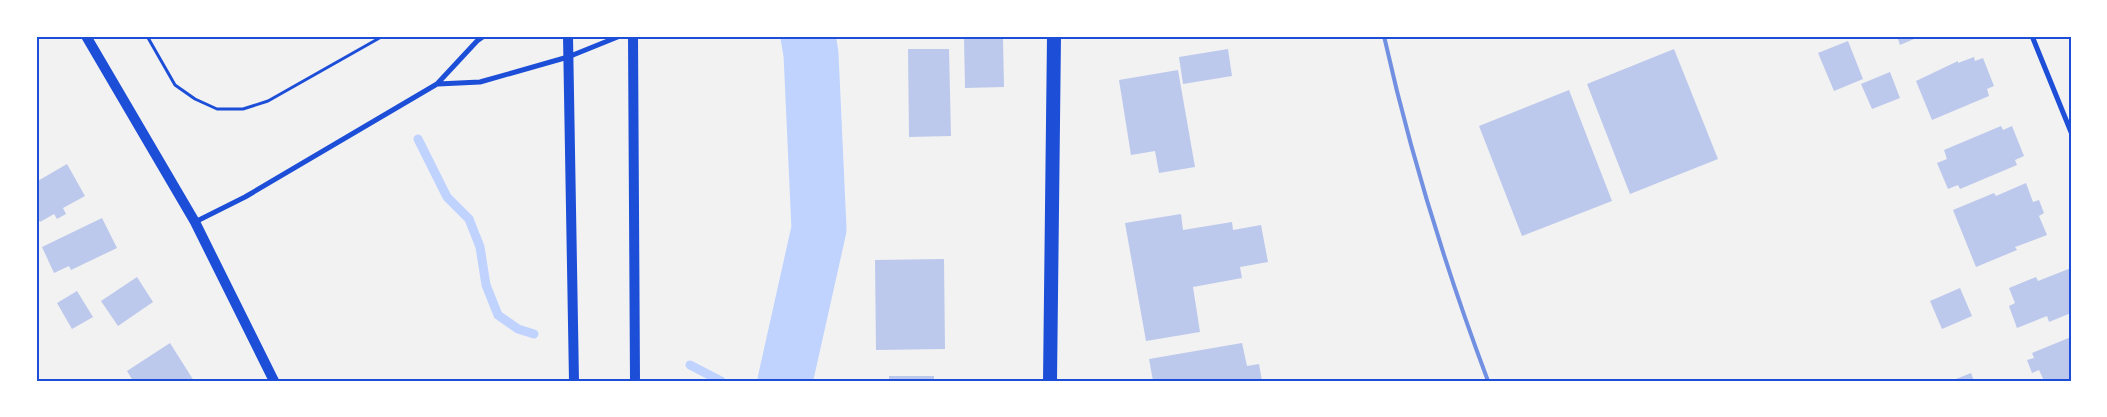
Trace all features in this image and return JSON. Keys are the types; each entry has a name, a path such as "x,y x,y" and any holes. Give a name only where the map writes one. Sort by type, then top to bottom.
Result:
{"highway":[{"path":"1050,381 1054,36"}],"main road":[{"path":"86,36 195,222 274,381"},
{"path":"568,36 574,381"},
{"path":"633,36 635,381"}],"street":[{"path":"195,222 245,197 437,84 477,41 484,36"},
{"path":"437,84 480,82 568,57 620,36"},
{"path":"2032,36 2071,132"}],"path":[{"path":"147,36 175,85 194,99 217,108 243,109 268,101 383,36"}],"building":[{"path":"1897,36 1921,36 1900,45"},
{"path":"964,38 1003,38 1004,87 965,88"},
{"path":"1848,41 1863,79 1834,91 1818,53"},
{"path":"908,49 949,49 951,136 909,137"},
{"path":"1228,49 1232,76 1183,84 1179,57"},
{"path":"1674,49 1718,159 1630,194 1587,84"},
{"path":"1974,57 1975,61 1983,58 1994,86 1987,89 1989,96 1932,120 1916,81 1958,61 1958,63"},
{"path":"1178,70 1195,167 1159,173 1155,151 1131,155 1119,80"},
{"path":"1890,72 1900,98 1872,109 1861,84"},
{"path":"1569,90 1612,201 1522,236 1479,126"},
{"path":"2001,126 2003,130 2012,126 2024,156 2015,160 2017,165 1960,189 1958,185 1948,189 1937,163 1947,159 1944,150"},
{"path":"67,164 85,196 63,208 66,214 57,219 54,214 40,222 36,216 36,182"},
{"path":"2026,183 2033,202 2039,200 2044,213 2039,216 2047,235 2015,247 2017,250 1976,267 1953,210 1994,193 1996,196"},
{"path":"1181,214 1183,230 1232,222 1233,230 1261,225 1268,262 1240,267 1242,278 1193,287 1200,332 1146,341 1125,223"},
{"path":"102,218 117,248 71,270 69,266 54,273 42,247"},
{"path":"944,259 945,349 876,350 875,260"},
{"path":"2071,268 2071,313 2049,322 2047,316 2017,328 2009,306 2015,303 2009,288 2036,277 2038,281"},
{"path":"137,277 153,302 118,326 101,301"},
{"path":"1960,288 1972,316 1942,329 1930,301"},
{"path":"77,291 93,317 72,329 57,303"},
{"path":"2071,337 2071,380 2044,381 2039,370 2032,373 2027,360 2034,358 2032,353"},
{"path":"170,343 194,381 133,381 127,371"},
{"path":"1242,343 1247,366 1259,364 1262,381 1153,381 1149,359"},
{"path":"1971,373 1974,381 1951,381"},
{"path":"889,376 934,376 934,381 889,381"}],"waterway":[{"path":"785,381 819,229 811,54 808,36"},
{"path":"418,139 447,197 469,219 480,247 486,285 498,315 518,329 534,334"},
{"path":"690,365 721,381"}],"railway":[{"path":"1384,36 1417,167 1443,253 1488,381"}]}
